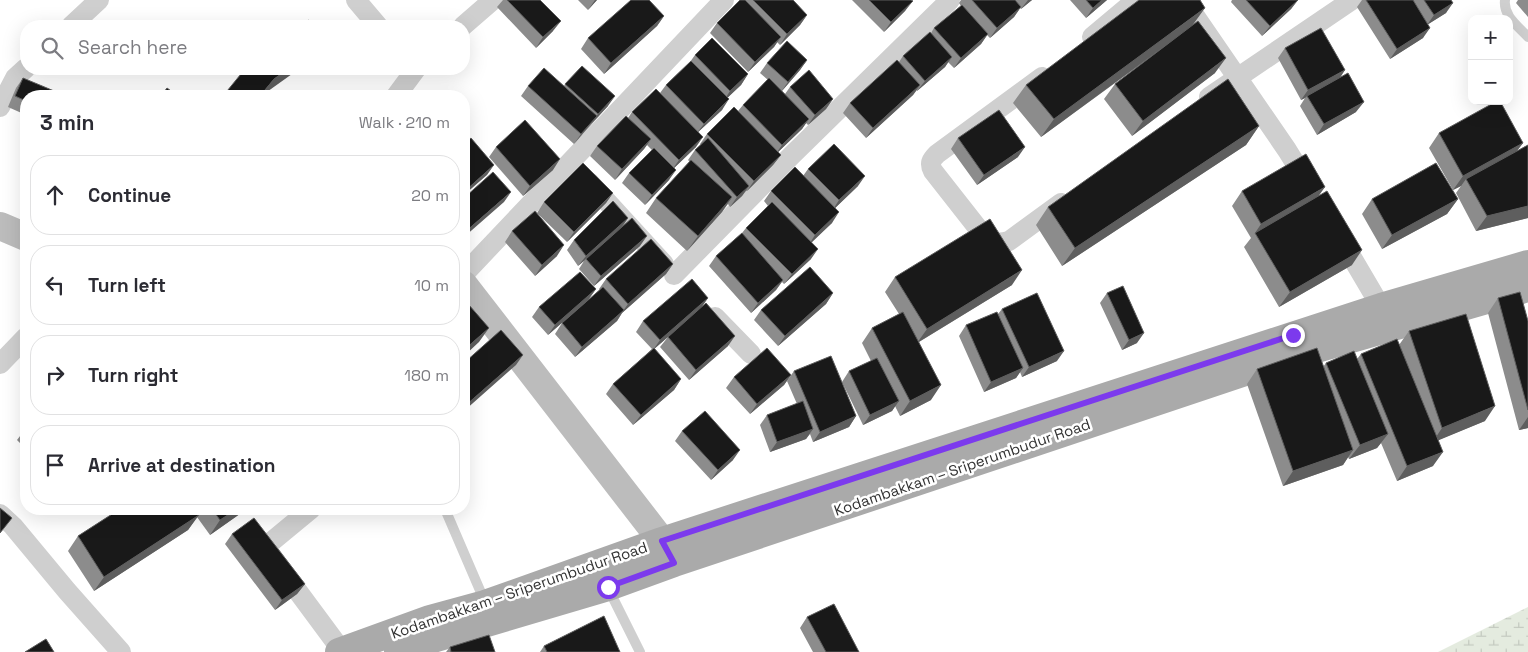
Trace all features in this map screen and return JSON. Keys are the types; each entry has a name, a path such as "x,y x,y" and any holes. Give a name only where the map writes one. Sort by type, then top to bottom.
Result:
{"main road":[{"name":"Kodambakkam – Sriperumbudur Road","path":"340,651 430,619 485,604 600,562 668,552 1385,317 1528,264"},
{"name":"Kodambakkam – Sriperumbudur Road","path":"1385,317 1528,288"},
{"name":"Kodambakkam – Sriperumbudur Road","path":"398,652 436,638 608,587 668,552"}],"street":[{"path":"77,20 99,0"},
{"path":"356,0 373,20"},
{"path":"470,21 493,0"},
{"path":"470,268 724,0"},
{"path":"674,275 950,0"},
{"path":"1079,49 1136,0"},
{"path":"1184,0 1287,150 1317,199"},
{"path":"1198,105 1352,0"},
{"path":"1056,67 937,154 931,159 930,166 970,234 984,236 992,242 1001,244 1009,241 1080,190"},
{"path":"0,107 15,78 20,73"},
{"path":"400,90 410,75"},
{"path":"570,162 674,275 751,354"},
{"path":"1332,224 1385,317"},
{"path":"0,226 20,234"},
{"path":"470,293 668,552"},
{"path":"0,364 20,343"},
{"path":"0,514 13,526 67,591 122,652"},
{"path":"304,515 265,547 340,651"}],"lane":[{"path":"1505,0 1506,14 1528,37"},
{"path":"447,515 485,604"},
{"path":"608,587 640,652"}],"green space":[{"path":"1528,607 1528,652 1438,652"}],"building":[{"path":"507,0 540,0 561,21 543,37"},
{"path":"631,0 649,0 664,16 611,63 588,38"},
{"path":"740,0 745,0 781,37 755,62 717,23"},
{"path":"753,0 793,0 807,15 787,34"},
{"path":"869,0 911,0 913,1 891,22"},
{"path":"972,0 1015,0 1021,7 997,28"},
{"path":"1086,0 1102,0 1093,8"},
{"path":"1139,0 1200,0 1205,8 1054,119 1026,85"},
{"path":"1246,0 1298,0 1270,26"},
{"path":"1366,0 1413,0 1430,28 1397,49"},
{"path":"1424,0 1451,0 1453,3 1434,15"},
{"path":"962,5 988,34 961,58 934,28"},
{"path":"1198,21 1226,58 1143,121 1115,84"},
{"path":"1321,28 1345,70 1308,90 1285,48"},
{"path":"930,32 952,57 925,81 903,56"},
{"path":"712,38 748,74 730,91 695,55"},
{"path":"787,41 807,60 788,82 767,63"},
{"path":"897,60 920,85 873,128 850,103"},
{"path":"691,61 729,99 704,124 666,85"},
{"path":"582,66 615,96 598,114 565,84"},
{"path":"544,68 597,116 581,134 528,86"},
{"path":"809,70 833,99 815,115 790,87"},
{"path":"1348,73 1364,102 1324,124 1307,96"},
{"path":"240,75 280,75 265,90 228,90"},
{"path":"23,78 52,90 20,90 20,98 15,96"},
{"path":"769,78 809,119 782,145 743,105"},
{"path":"1228,79 1259,126 1075,248 1048,207"},
{"path":"656,89 703,137 679,160 632,112"},
{"path":"1490,105 1502,105 1523,143 1463,176 1439,133"},
{"path":"734,107 781,155 754,181 707,134"},
{"path":"999,110 1025,147 984,175 958,138"},
{"path":"626,116 651,139 622,169 597,146"},
{"path":"525,120 560,159 530,186 496,147"},
{"path":"708,138 749,186 737,197 695,150"},
{"path":"470,139 494,165 470,187"},
{"path":"834,144 865,176 839,200 808,169"},
{"path":"1528,145 1528,206 1487,216 1466,179"},
{"path":"654,148 676,170 652,195 629,173"},
{"path":"1306,154 1325,187 1261,224 1242,191"},
{"path":"691,160 732,197 698,236 656,198"},
{"path":"583,163 613,193 574,232 544,202"},
{"path":"1436,163 1458,199 1392,235 1372,199"},
{"path":"795,167 839,212 815,235 771,191"},
{"path":"493,172 511,192 470,228 470,193"},
{"path":"1327,191 1362,250 1290,292 1255,233"},
{"path":"613,201 628,218 586,256 574,240"},
{"path":"772,202 818,249 792,274 746,228"},
{"path":"535,211 564,245 542,265 512,231"},
{"path":"632,218 647,236 601,276 586,259"},
{"path":"990,219 1022,270 927,329 895,277"},
{"path":"742,233 783,280 758,303 716,256"},
{"path":"651,239 673,264 628,304 606,279"},
{"path":"810,267 833,293 785,336 761,310"},
{"path":"580,272 596,289 555,325 539,307"},
{"path":"692,279 708,298 660,340 643,321"},
{"path":"1123,286 1144,333 1129,340 1107,293"},
{"path":"603,287 624,310 582,347 562,323"},
{"path":"1520,292 1528,321 1528,410 1498,298"},
{"path":"1037,293 1064,351 1029,367 1002,309"},
{"path":"706,303 735,336 696,370 668,337"},
{"path":"470,306 489,328 470,345"},
{"path":"903,312 941,385 910,401 872,328"},
{"path":"997,312 1023,368 991,382 966,325"},
{"path":"1466,314 1495,406 1442,428 1409,331"},
{"path":"501,330 523,355 470,402 470,358"},
{"path":"1397,339 1443,452 1407,466 1361,354"},
{"path":"654,348 681,379 641,415 613,384"},
{"path":"767,348 791,375 757,404 734,377"},
{"path":"1317,348 1353,450 1293,471 1257,369"},
{"path":"1354,351 1388,434 1360,445 1326,363"},
{"path":"831,356 856,416 820,432 794,371"},
{"path":"877,358 899,401 870,415 849,371"},
{"path":"803,401 813,429 777,442 767,415"},
{"path":"705,411 740,450 718,470 682,431"},
{"path":"0,508 12,518 0,533"},
{"path":"111,515 199,515 104,577 78,536"},
{"path":"216,515 228,515 220,520"},
{"path":"254,518 305,584 282,600 232,534"},
{"path":"834,604 859,652 826,652 807,617"},
{"path":"604,616 620,652 547,652 544,646"},
{"path":"489,635 495,652 451,652 450,647"},
{"path":"46,639 54,652 25,652"}],"route":[{"path":"608,587 674,563 662,541 1293,335"}]}
